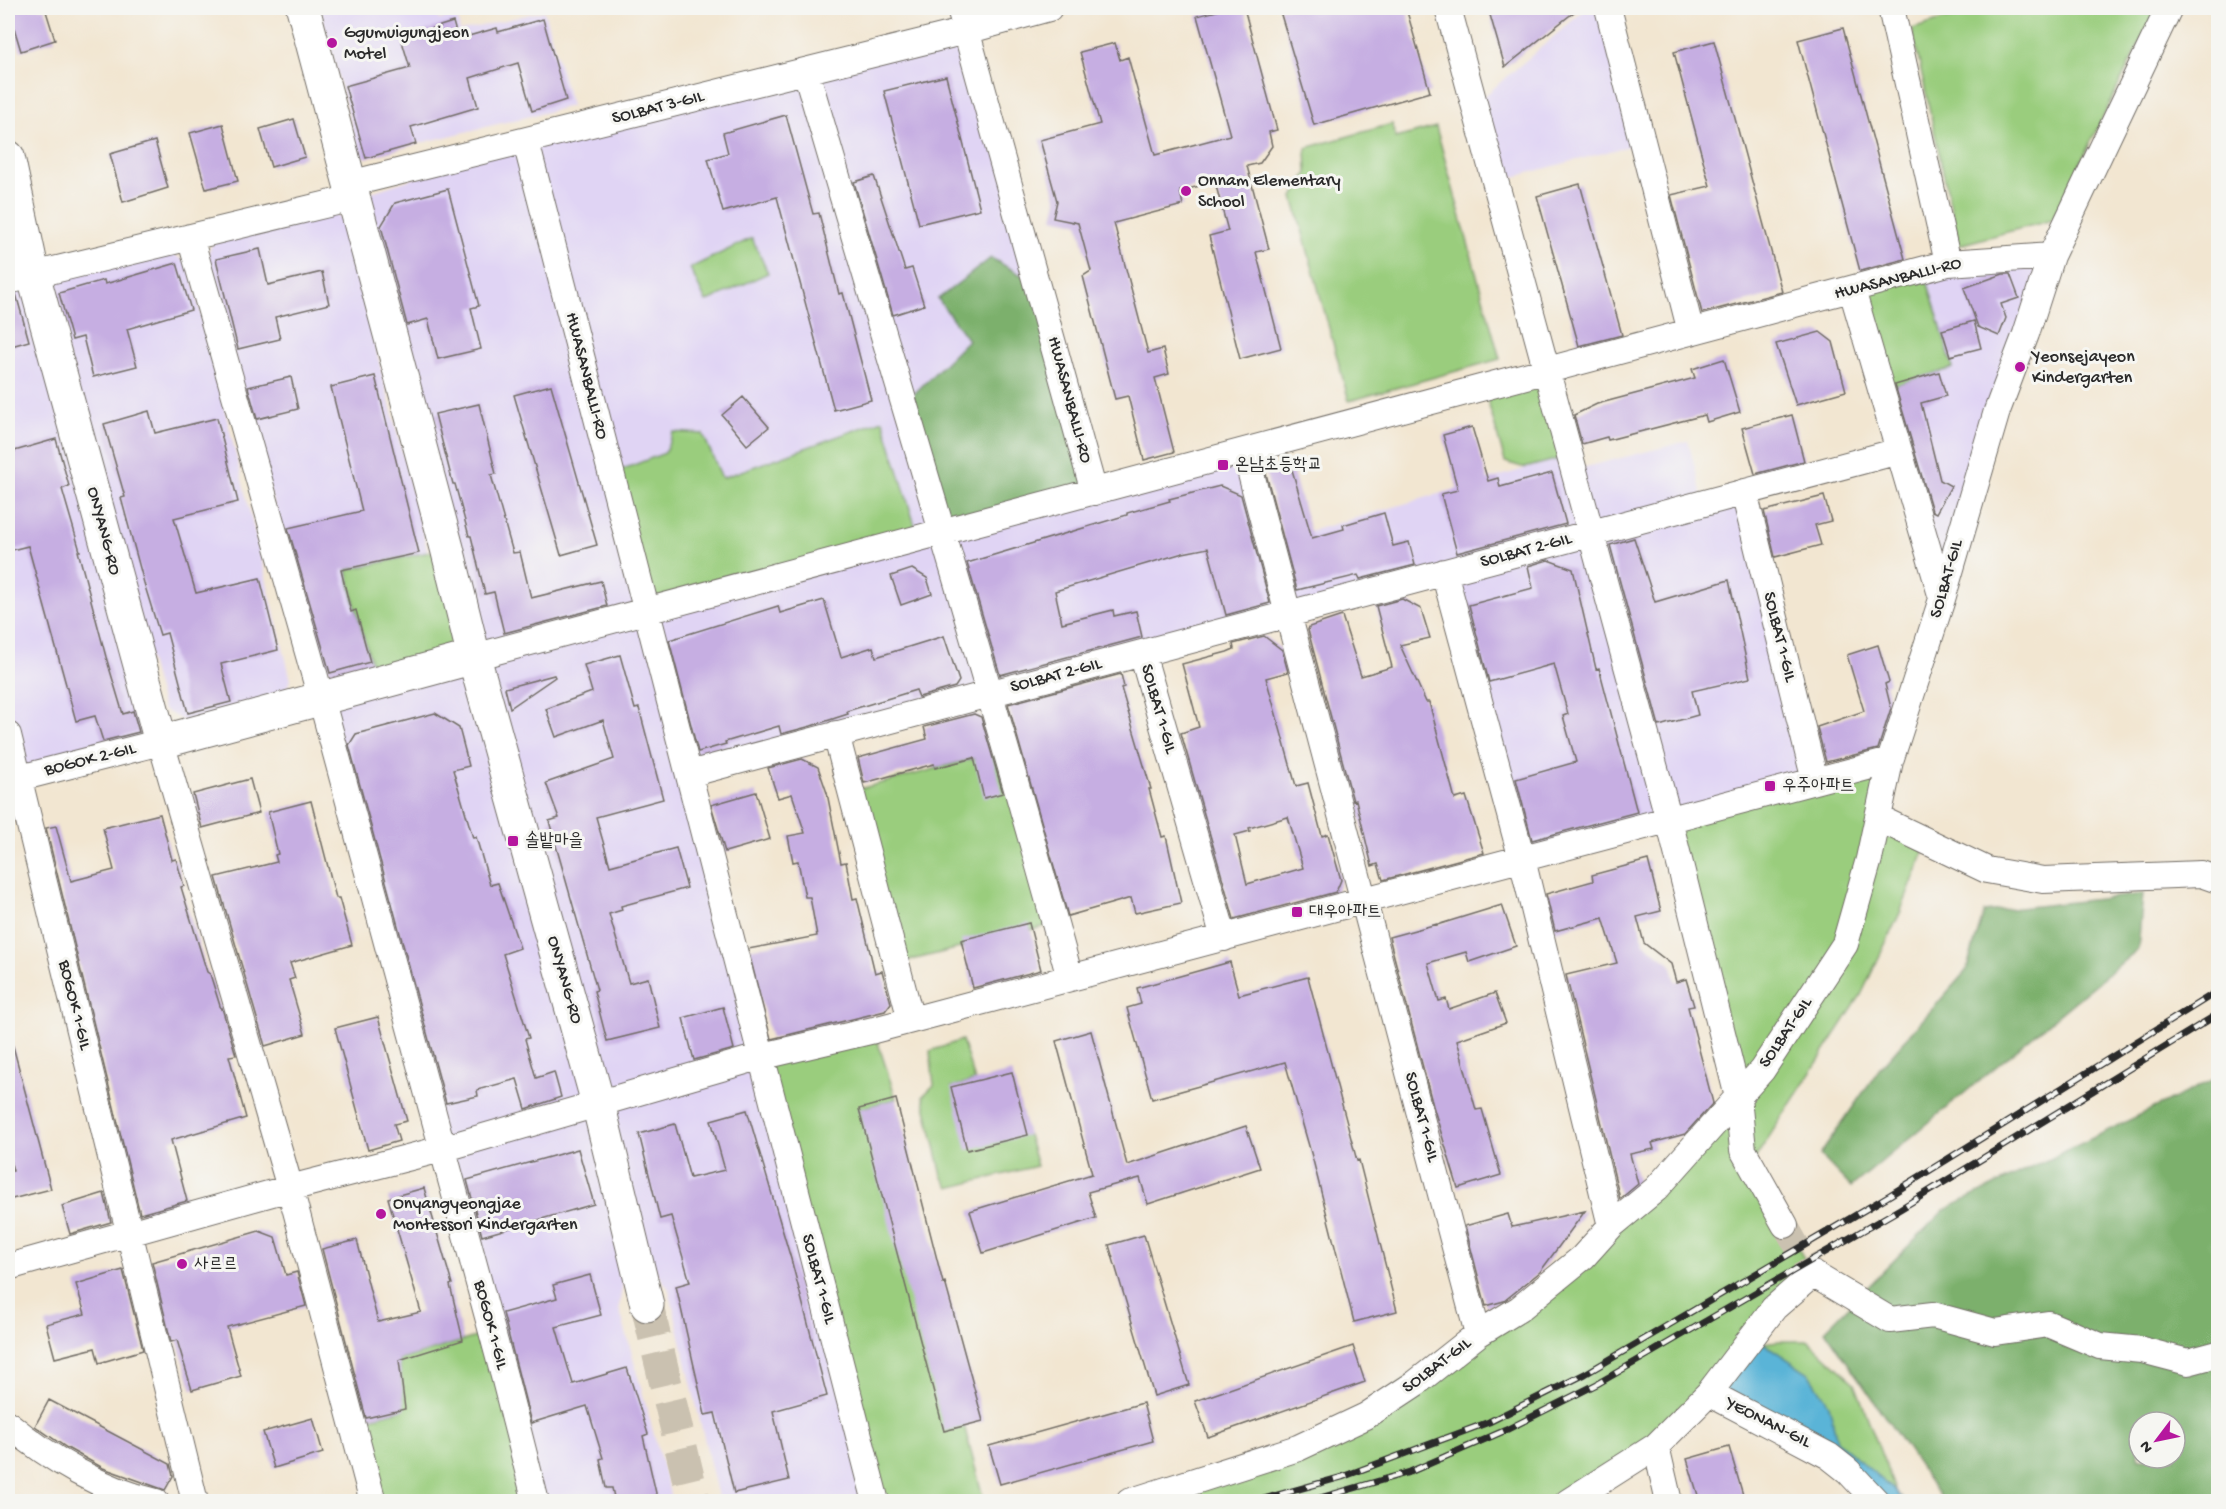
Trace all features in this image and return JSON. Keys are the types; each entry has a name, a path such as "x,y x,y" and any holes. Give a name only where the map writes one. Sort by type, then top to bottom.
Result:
{"main road":[{"name":"ONYANG-RO","path":"303,8 474,657 598,1103 647,1305"},
{"name":"ONYANG-RO","path":"8,158 20,278 161,742"},
{"path":"161,742 474,657"}],"street":[{"name":"SOLBAT 3-GIL","path":"20,278 190,237 526,142 806,71 963,19 1049,8"},
{"path":"1448,8 1669,820 1738,1096 1743,1150 1785,1225"},
{"path":"1608,8 1691,332"},
{"path":"1891,8 1948,263"},
{"path":"2051,256 2169,8"},
{"name":"HWASANBALLI-RO","path":"963,19 1094,492"},
{"name":"SOLBAT 2-GIL","path":"806,71 877,317 991,693"},
{"name":"HWASANBALLI-RO","path":"526,142 647,611"},
{"path":"190,237 321,698"},
{"name":"HWASANBALLI-RO","path":"474,657 1948,263 2051,256"},
{"name":"SOLBAT-GIL","path":"1129,1502 1166,1497 1298,1448 1366,1416 1416,1383 1478,1334 1519,1309 1582,1257 1611,1226 1656,1189 1762,1070 1845,944 1869,859 1890,761 1942,598 1997,411 2026,334 2051,256"},
{"path":"1852,290 1942,598"},
{"name":"SOLBAT 2-GIL","path":"689,774 1899,451"},
{"name":"SOLBAT 1-GIL","path":"1245,452 1478,1334"},
{"name":"SOLBAT 1-GIL","path":"1744,492 1815,782"},
{"path":"1444,572 1522,859 1611,1226"},
{"path":"647,611 759,1057"},
{"name":"SOLBAT 1-GIL","path":"1142,653 1224,938"},
{"path":"991,693 1070,978"},
{"name":"BOGOK 1-GIL","path":"321,698 536,1502"},
{"path":"836,734 911,1020"},
{"name":"BOGOK 2-GIL","path":"8,735 13,780 161,742"},
{"path":"161,742 290,1188 373,1502"},
{"path":"8,1267 290,1188 442,1149 759,1057 911,1020 1890,761"},
{"name":"BOGOK 1-GIL","path":"13,780 130,1232 195,1502"},
{"path":"1878,818 1987,870 2043,880 2201,874 2218,880"},
{"name":"SOLBAT 1-GIL","path":"759,1057 876,1502"},
{"path":"1709,1393 1774,1308 1813,1274 1890,1320 1933,1316 1995,1332 2048,1324 2100,1346 2142,1350 2188,1362 2218,1354"},
{"name":"YEONAN-GIL","path":"1568,1502 1656,1446 1709,1393 1786,1431 1829,1456 1848,1471 1877,1502"},
{"path":"8,1424 86,1476 112,1488 156,1502"},
{"path":"1656,1446 1670,1502"}],"shaded area":[{"path":"320,8 436,8 439,20 457,14 460,31 544,11 571,106 360,158"},
{"path":"1587,8 1608,8 1644,142 1495,182 1474,105"},
{"path":"966,31 1094,491 1245,451 1269,543 1570,456 1574,470 1688,441 1704,503 1744,492 1815,781 1522,859 1444,573 689,774 876,1501 719,1501 669,1289 630,1235 619,1307 672,1501 536,1501 321,698 474,657 353,198 526,142"},
{"path":"329,210 343,220 448,632 435,656 347,678 320,662 203,263 215,239"},
{"path":"8,213 161,742 8,781"},
{"path":"171,253 189,264 291,680 277,703 190,725 163,709 52,295 59,278"},
{"path":"2051,256 1942,599 1881,390 1953,368 1924,270"}],"green space":[{"path":"2011,8 2157,8 2052,220 1959,245 1912,29 1945,19"},
{"path":"1392,124 1396,138 1436,127 1500,359 1349,401 1293,197 1307,173 1306,148"},
{"path":"752,238 768,273 706,302 690,268"},
{"path":"991,258 1036,283 1094,492 945,529 907,401 968,340 938,299"},
{"path":"1924,270 1953,368 1892,386 1852,290"},
{"path":"1547,371 1570,456 1525,468 1505,462 1484,388"},
{"path":"883,420 917,532 651,603 618,471 665,453 673,432 703,434 722,478"},
{"path":"447,548 474,657 377,683 347,570"},
{"path":"1007,750 1055,924 896,964 851,791"},
{"path":"1890,761 1878,818 1928,842 1900,913 1861,995 1754,1160 1785,1225 1813,1274 1734,1347 1778,1341 1809,1341 1855,1384 1899,1501 1709,1393 1568,1501 1127,1502 1298,1448 1519,1309 1738,1096 1669,820"},
{"path":"2143,894 2138,949 1851,1187 1820,1155 1880,1068 1966,971 1984,912"},
{"path":"874,1030 896,1099 859,1109 964,1425 984,1501 876,1501 759,1057"},
{"path":"962,1040 975,1081 952,1087 1028,1135 1037,1166 949,1188 942,1176 923,1096 934,1085 930,1051"},
{"path":"2218,1077 2218,1501 1943,1501 1825,1330 1944,1210"},
{"path":"492,1332 536,1501 373,1501 352,1423 404,1409 399,1360"}],"water":[{"path":"1752,1336 1809,1373 1829,1404 1837,1441 1905,1501 1877,1501 1709,1393"}],"building":[{"path":"8,8 45,8 55,40 21,51"},
{"path":"1228,8 1244,8 1277,130 1269,132 1272,146 1260,163 1247,166 1269,249 1256,252 1281,348 1240,359 1209,236 1228,231 1215,182 1180,191 1183,205 1114,223 1148,353 1163,349 1169,374 1155,378 1174,452 1144,460 1128,396 1115,399 1083,276 1091,271 1078,223 1053,218 1057,201 1040,140 1100,124 1080,52 1115,43 1120,60 1128,57 1155,155 1230,135 1197,16"},
{"path":"1279,8 1406,8 1430,92 1314,125"},
{"path":"1488,8 1579,8 1505,67"},
{"path":"543,19 566,100 532,111 518,63 470,78 478,107 411,127 416,144 366,158 345,86 410,68 401,38 453,22 458,39 497,28 498,32"},
{"path":"1843,28 1905,259 1860,271 1798,40"},
{"path":"1714,41 1782,292 1702,313 1671,195 1710,186 1674,52"},
{"path":"946,76 980,209 919,224 884,91"},
{"path":"786,115 813,214 819,213 839,294 843,293 871,400 834,410 777,197 723,212 708,159 728,153 723,133"},
{"path":"294,119 305,157 271,167 260,129"},
{"path":"223,124 238,181 206,189 190,133"},
{"path":"155,141 168,188 123,202 110,154"},
{"path":"874,176 905,270 912,268 924,305 893,315 854,182"},
{"path":"1580,184 1622,335 1579,346 1537,196"},
{"path":"448,189 479,306 471,308 481,349 438,359 428,319 407,325 381,226 395,203"},
{"path":"260,249 268,285 322,272 329,304 275,317 280,339 238,349 216,259"},
{"path":"177,263 191,310 127,329 137,366 93,377 83,337 72,340 59,293 104,280 105,284"},
{"path":"2003,274 2010,274 2019,298 2001,304 2006,318 1999,336 1978,327 1964,288"},
{"path":"16,294 29,341 8,347 8,296"},
{"path":"1974,321 1981,348 1950,356 1942,330"},
{"path":"1820,332 1833,342 1846,391 1796,405 1776,344"},
{"path":"1724,359 1740,412 1707,422 1705,415 1608,440 1607,437 1582,444 1574,415 1597,404 1695,378 1692,369"},
{"path":"1939,372 1946,396 1921,403 1940,480 1951,486 1936,513 1932,511 1895,385"},
{"path":"375,376 419,553 341,570 351,612 356,610 370,662 330,673 288,528 362,511 331,387"},
{"path":"291,377 298,409 257,419 248,387"},
{"path":"551,385 597,545 561,555 514,395"},
{"path":"743,397 769,427 747,445 722,415"},
{"path":"479,404 496,474 491,475 513,553 520,552 531,598 601,581 607,606 504,633 494,592 485,594 471,536 469,536 455,484 453,484 435,414"},
{"path":"149,411 155,433 217,418 238,502 174,518 196,593 260,578 278,650 221,664 231,702 188,713 167,633 160,635 144,583 121,498 125,497 104,424"},
{"path":"1792,415 1804,461 1755,474 1742,428"},
{"path":"1472,427 1488,481 1498,478 1500,487 1552,473 1566,524 1457,553 1441,494 1458,490 1443,435"},
{"path":"56,439 69,486 62,489 106,657 123,714 133,711 139,732 103,741 95,716 76,721 28,546 8,551 8,463 14,463 11,452"},
{"path":"1290,463 1312,538 1344,529 1343,525 1384,513 1393,546 1409,542 1415,565 1360,579 1358,575 1297,590 1265,470"},
{"path":"1220,486 1241,495 1270,603 1226,615 1208,548 1183,553 1055,591 1062,623 1113,610 1114,616 1136,611 1142,637 1000,675 967,563 1127,515 1127,513 1170,501 1169,499"},
{"path":"1824,496 1831,521 1815,525 1821,545 1775,557 1764,511"},
{"path":"1634,538 1655,602 1729,580 1750,678 1692,691 1698,715 1659,726 1610,545"},
{"path":"1548,560 1573,569 1596,669 1599,668 1637,812 1532,840 1516,779 1576,762 1563,716 1568,714 1554,664 1489,682 1469,605 1533,588 1528,566"},
{"path":"912,569 927,578 932,594 901,605 891,576"},
{"path":"1402,599 1421,609 1430,638 1400,645 1426,702 1429,702 1455,799 1466,796 1484,853 1383,880 1378,864 1372,866 1356,800 1353,801 1308,630 1309,627 1342,616 1361,676 1392,667 1376,606"},
{"path":"824,600 841,657 873,647 876,657 944,636 959,681 955,687 919,697 916,690 847,711 848,714 811,726 781,734 779,726 698,752 669,640 778,606 780,613"},
{"path":"1264,636 1282,650 1288,672 1266,678 1296,786 1308,783 1322,836 1328,834 1341,880 1336,892 1234,919 1181,733 1199,727 1182,664 1227,652 1234,649 1233,644","holes":["1288,817 1303,868 1247,884 1235,835 1250,831 1249,828"]},
{"path":"1878,645 1889,682 1885,684 1891,708 1878,749 1826,762 1817,727 1864,711 1847,655"},
{"path":"620,655 635,709 639,708 663,799 596,817 610,866 676,848 687,888 621,906 622,910 609,914 629,983 648,978 660,1028 607,1041 594,991 597,990 549,821 559,818 546,783 614,759 603,720 556,737 546,709 592,692 584,665"},
{"path":"1121,674 1124,687 1121,688 1151,789 1149,789 1162,837 1166,836 1181,903 1135,913 1131,898 1068,916 1008,704"},
{"path":"554,675 555,677 510,708 505,688"},
{"path":"435,713 459,728 469,766 453,770 490,885 498,883 520,948 503,954 529,1038 525,1039 536,1078 554,1072 561,1097 526,1109 517,1079 477,1090 478,1096 446,1103 349,745 356,734"},
{"path":"974,714 981,717 1003,793 984,798 974,758 935,768 934,764 864,783 858,758 927,739 924,727"},
{"path":"802,759 818,767 827,793 841,863 846,862 853,899 857,898 875,973 882,971 891,1003 885,1011 771,1039 748,949 817,936 810,897 805,897 798,861 793,862 788,836 805,833 792,794 778,798 768,768"},
{"path":"250,779 259,813 202,828 193,794"},
{"path":"756,792 770,839 725,852 711,805"},
{"path":"311,801 336,898 339,898 352,945 290,963 295,978 289,980 305,1034 265,1046 216,877 277,862 275,855 278,854 268,812"},
{"path":"160,814 172,860 176,859 184,886 181,887 207,972 210,974 222,1008 236,1055 229,1056 246,1118 171,1140 187,1201 140,1214 46,828 56,826 71,881 114,870 103,828"},
{"path":"1648,860 1661,911 1637,917 1644,943 1671,964 1676,982 1686,979 1694,1006 1688,1007 1713,1103 1685,1134 1652,1143 1654,1149 1630,1154 1638,1184 1620,1199 1566,975 1617,963 1603,918 1555,931 1546,894 1593,881 1592,875"},
{"path":"1502,905 1516,946 1469,962 1466,952 1428,963 1439,1001 1446,999 1449,1009 1495,993 1506,1023 1457,1040 1476,1110 1482,1109 1501,1175 1458,1188 1433,1106 1389,937"},
{"path":"1029,923 1041,970 973,988 961,940"},
{"path":"1230,962 1239,995 1308,977 1357,1161 1359,1160 1397,1311 1354,1322 1313,1160 1285,1062 1152,1099 1127,1008 1141,1004 1137,988"},
{"path":"723,1007 734,1049 694,1060 683,1018"},
{"path":"378,1017 407,1121 394,1124 399,1141 368,1150 335,1028"},
{"path":"1091,1031 1127,1165 1246,1126 1260,1168 1148,1204 1140,1178 1088,1192 1096,1218 983,1253 970,1211 1092,1174 1056,1041"},
{"path":"13,1046 51,1189 8,1200 8,1172 13,1171 8,1152 8,1047"},
{"path":"1012,1072 1028,1135 967,1150 951,1087"},
{"path":"896,1099 943,1283 945,1282 983,1421 944,1431 859,1109"},
{"path":"747,1110 791,1259 827,1396 773,1411 789,1480 734,1493 715,1413 705,1415 676,1286 690,1282 671,1216 660,1219 639,1134 675,1124 690,1178 725,1170 711,1120"},
{"path":"578,1149 594,1204 482,1236 467,1180"},
{"path":"424,1188 452,1284 450,1285 463,1340 399,1360 405,1409 366,1418 322,1249 357,1240 378,1322 421,1312 388,1198"},
{"path":"104,1193 111,1222 70,1234 62,1206"},
{"path":"1585,1211 1540,1272 1504,1301 1486,1306 1465,1226 1508,1214 1512,1227"},
{"path":"259,1231 275,1237 286,1275 297,1272 306,1306 227,1327 241,1376 192,1390 177,1340 171,1342 152,1262"},
{"path":"1144,1235 1189,1385 1154,1396 1109,1245"},
{"path":"123,1270 143,1350 99,1363 95,1348 55,1358 46,1324 85,1314 76,1284"},
{"path":"590,1275 601,1315 556,1327 573,1384 627,1368 648,1434 643,1436 658,1502 615,1502 612,1488 606,1488 600,1459 603,1458 587,1406 531,1423 503,1313 557,1298 553,1285"},
{"path":"1353,1346 1365,1382 1208,1437 1195,1401"},
{"path":"49,1400 170,1464 173,1476 165,1490 103,1468 67,1448 35,1426"},
{"path":"1143,1403 1153,1441 1000,1484 989,1446"},
{"path":"313,1418 323,1453 274,1468 263,1432"},
{"path":"1729,1447 1745,1502 1700,1502 1687,1459"}],"tunnel":[{"path":"1785,1225 1813,1274"},
{"path":"647,1305 694,1502"}],"railway":[{"path":"1253,1502 1342,1477 1489,1422 1585,1374 1890,1195 2218,991"},
{"path":"1306,1502 1410,1472 1506,1430 1597,1384 1900,1209 2218,1014"}],"place":[{"name":"Ggumuigungjeon Motel","path":"332,43"},
{"name":"Onnam Elementary School","path":"1186,191"},
{"name":"Yeonsejayeon Kindergarten","path":"2020,367"},
{"name":"온남초등학교","path":"1223,465"},
{"name":"우주아파트","path":"1770,786"},
{"name":"솔밭마을","path":"513,841"},
{"name":"대우아파트","path":"1297,912"},
{"name":"Onyangyeongjae Montessori Kindergarten","path":"381,1214"},
{"name":"사르르","path":"182,1264"}]}
